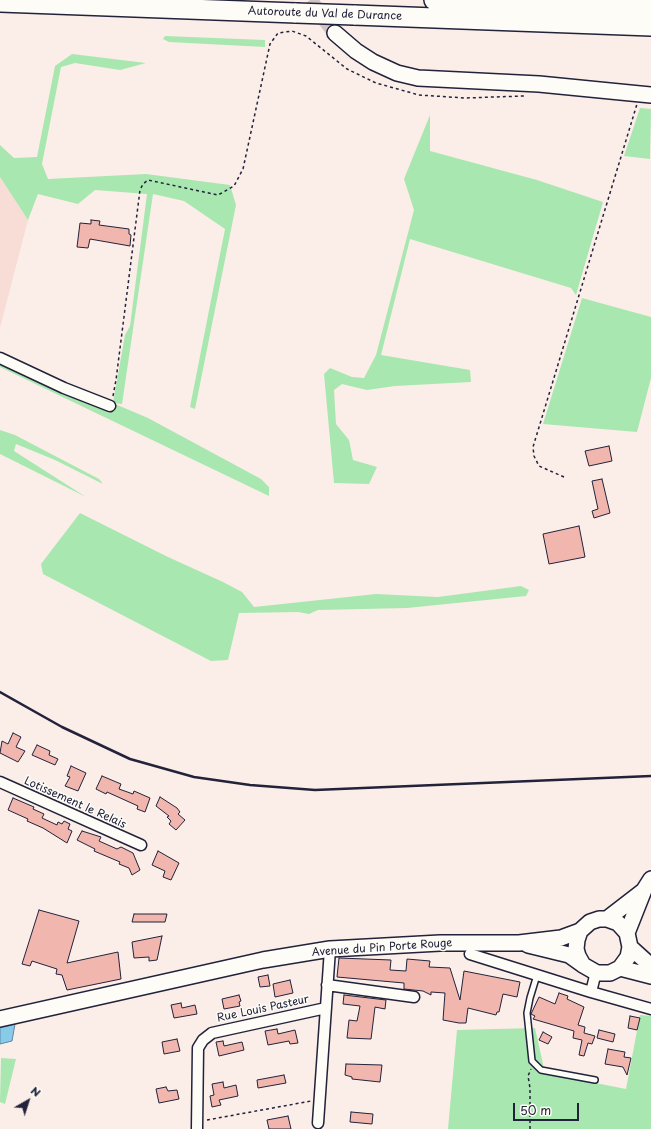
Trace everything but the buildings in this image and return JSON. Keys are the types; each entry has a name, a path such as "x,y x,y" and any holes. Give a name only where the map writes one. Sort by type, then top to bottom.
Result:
{"highway":[{"path":"434,0 651,8"},
{"name":"Autoroute du Val de Durance","path":"0,2 651,26"}],"main road":[{"path":"339,32 367,51 395,65 421,72 495,83 539,84 646,94"},
{"path":"607,919 647,884"},
{"path":"647,884 629,940 628,957 620,968 610,973 590,969 578,956 576,949 580,931 590,922 599,919 607,919 618,924 629,940 651,966"},
{"name":"Avenue du Pin Porte Rouge","path":"0,1018 263,960 330,950 427,944 519,943 561,938 580,931"},
{"name":"Avenue du Pin Porte Rouge","path":"519,943 569,955 590,969"},
{"path":"620,968 651,976"}],"street":[{"path":"0,358 64,388 110,406"},
{"name":"Lotissement le Relais","path":"0,782 140,845"},
{"name":"Rue Louis Pasteur","path":"318,1123 330,950"},
{"path":"470,954 591,992 651,1008"},
{"path":"590,969 591,992"},
{"path":"327,985 414,997"},
{"name":"Rue Louis Pasteur","path":"197,1126 198,1048 202,1040 212,1033 326,1008"}],"lane":[{"path":"537,975 527,1013 532,1061 541,1070 595,1080"}],"path":[{"path":"110,406 116,380 140,190 143,184 148,180 218,195 234,186 243,169 270,44 278,33 292,31 306,36 347,69 376,83 419,96 465,98 523,97 539,84"},
{"path":"564,476 539,466 534,456 533,447 646,94"},
{"path":"530,1129 530,1088 528,1076 535,1064"},
{"path":"197,1126 304,1101 319,1100"}],"shaded area":[{"path":"0,177 28,220 0,328"}],"green space":[{"path":"165,36 265,40 265,47 169,42 163,39"},
{"path":"72,54 146,63 120,70 75,63 61,67 42,164 48,179 146,174 230,185 236,205 195,409 190,407 225,229 184,201 153,194 122,404 113,403 125,335 130,326 147,194 95,190 78,204 38,194 28,220 0,177 0,145 14,158 37,157 55,66"},
{"path":"640,108 651,109 650,159 624,156"},
{"path":"430,115 430,151 537,180 603,202 576,295 571,288 410,239 381,355 470,370 471,382 395,386 367,390 342,384 334,390 336,424 349,440 353,460 377,467 369,484 334,483 324,374 330,368 352,377 364,378 376,355 414,210 404,179"},
{"path":"582,298 651,317 651,378 637,432 543,424"},
{"path":"0,361 107,408 115,404 148,418 261,479 269,487 269,496 0,367"},
{"path":"0,430 15,435 99,479 103,484 55,460 16,444 14,451 86,497 0,454"},
{"path":"80,513 242,592 254,607 376,594 438,597 521,586 529,590 526,596 407,608 318,610 309,614 298,612 239,613 228,660 211,661 43,574 41,564"},
{"path":"640,1015 651,1016 651,1129 448,1129 457,1030 535,1028 545,1073 626,1089"},
{"path":"1,1058 16,1059 5,1104 0,1102"}],"water":[{"path":"15,1024 12,1041 0,1044 0,1027"}],"tunnel":[{"path":"310,0 335,33"}],"railway":[{"path":"0,692 62,727 130,759 194,777 250,785 315,790 651,776"}]}
